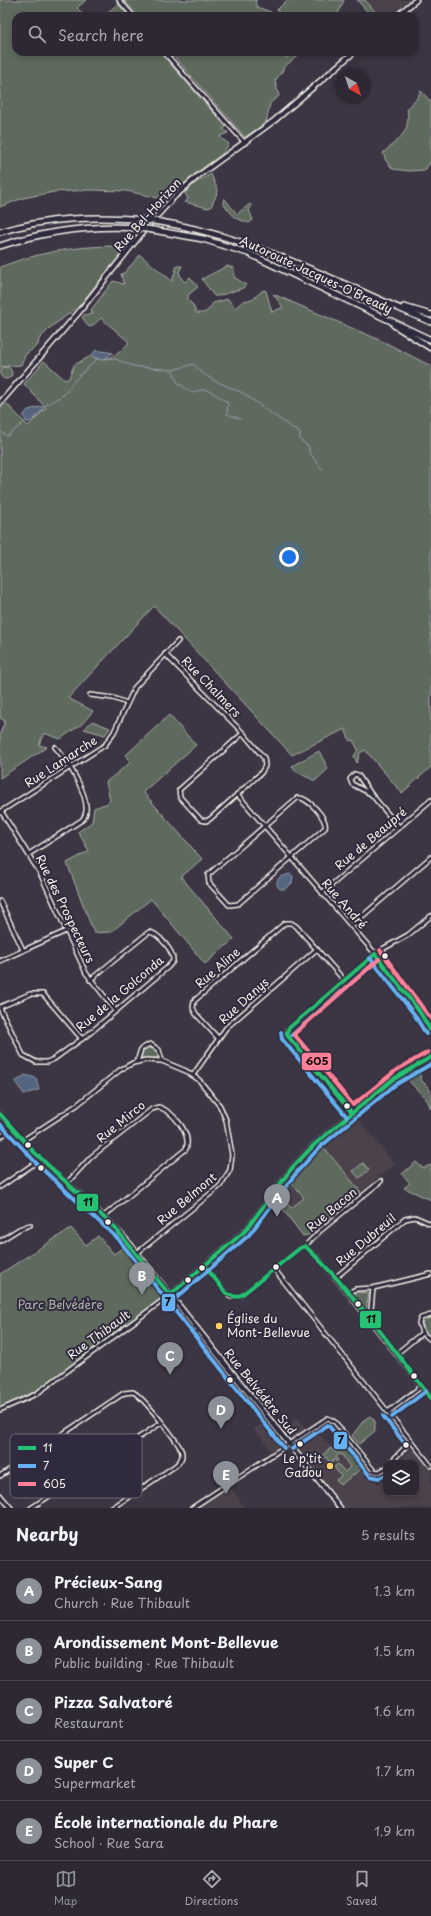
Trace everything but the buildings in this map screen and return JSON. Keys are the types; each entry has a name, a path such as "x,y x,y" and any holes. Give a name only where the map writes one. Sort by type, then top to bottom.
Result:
{"highway":[{"name":"Autoroute Jacques-O'Bready","path":"0,232 37,223 70,219 110,218 160,222 211,233 248,244 431,322"},
{"name":"Autoroute Jacques-O'Bready","path":"0,246 32,237 66,230 100,227 139,228 203,238 242,251 431,340"},
{"path":"386,303 431,315"},
{"path":"378,314 431,348"}],"street":[{"path":"119,0 130,12"},
{"path":"402,12 416,0"},
{"path":"168,56 245,143"},
{"name":"Rue Bel-Horizon","path":"0,403 74,318 145,229 175,196 198,176 275,120 349,56"},
{"name":"Rue Lamarche","path":"1,812 105,745 114,732 127,703 139,682 178,641"},
{"name":"Rue Chalmers","path":"166,654 243,733 263,755 265,766 258,776 210,818 203,821 199,819 180,797 178,792 180,787 243,733"},
{"path":"90,695 114,698 127,703"},
{"path":"29,854 80,822 86,815 87,805 70,768 55,747"},
{"path":"371,794 351,782 350,779 353,775 358,775 371,794 399,827"},
{"name":"Rue André","path":"237,794 375,954 422,1015 431,1031"},
{"path":"297,798 303,798 308,800 325,821 325,828 292,857 235,906 229,905 209,884 208,875 297,798"},
{"name":"Rue de Beaupré","path":"322,893 431,800"},
{"name":"Rue des Prospecteurs","path":"1,812 42,876 66,931 90,980 116,1011"},
{"path":"351,926 431,857"},
{"path":"0,901 23,950"},
{"path":"352,1113 289,1037 287,1032 288,1028 375,954 408,935 431,916"},
{"name":"Rue Aline","path":"218,1038 194,1011 192,1005 194,1001 281,926 288,922 291,923 317,949"},
{"path":"0,961 66,931"},
{"name":"Rue de la Golconda","path":"0,1008 21,1052 32,1061 40,1063 51,1061 82,1039 116,1011 170,965 174,958 172,953 155,934 149,932 90,980"},
{"path":"317,949 344,980"},
{"name":"Rue Danys","path":"193,1075 218,1038 233,1021 317,949"},
{"path":"0,1008 30,994 43,994 82,1039"},
{"path":"137,1062 140,1049 150,1044 159,1050 162,1061"},
{"name":"Rue Thibault","path":"0,1410 36,1394 170,1295 252,1224 303,1155 352,1113 399,1076 431,1057"},
{"name":"Rue Belmont","path":"22,1140 77,1105 125,1066 151,1060 162,1061 193,1075 210,1092 224,1116 232,1156 230,1170 220,1186 137,1253"},
{"name":"Rue Mirco","path":"67,1183 91,1158 152,1109 159,1107 173,1115 185,1134 187,1144 186,1149 104,1216"},
{"name":"Rue Belvédère Sud","path":"0,1114 22,1140 104,1216 137,1253 340,1508"},
{"path":"0,1137 12,1129"},
{"path":"0,1188 41,1159"},
{"name":"Rue Bacon","path":"205,1266 226,1293 236,1297 243,1294 300,1248 305,1246 316,1235 381,1181"},
{"name":"Rue Dubreuil","path":"335,1278 405,1219 415,1217 431,1224"},
{"path":"0,1241 19,1229 30,1225"},
{"path":"305,1246 309,1248 348,1293 431,1398"},
{"path":"274,1269 431,1466"},
{"path":"348,1293 356,1289 373,1288 431,1274"},
{"path":"370,1320 373,1288"},
{"path":"431,1315 423,1317 419,1320 422,1333 431,1340"},
{"path":"396,1354 422,1333"},
{"path":"388,1412 422,1386"},
{"path":"63,1434 124,1393 136,1393 178,1443 182,1452 182,1456 175,1466 142,1488"},
{"path":"192,1508 324,1420 331,1418 374,1471 379,1472 383,1470"},
{"path":"142,1435 161,1423"},
{"path":"393,1460 411,1441"},
{"path":"0,1476 10,1469"},
{"path":"0,1495 11,1508"},
{"path":"31,1508 46,1498"},
{"path":"112,1508 127,1498"}],"shaded area":[{"path":"365,0 410,0 395,12 376,12"},
{"path":"355,1115 395,1164 361,1192 320,1143"},
{"path":"289,1180 312,1208 300,1219 279,1194"},
{"path":"298,1418 309,1434 315,1430 336,1453 346,1445 378,1484 383,1478 383,1496 419,1496 419,1460 401,1460 412,1448 431,1471 431,1508 345,1508 296,1445 287,1451 282,1444 271,1451 260,1436 253,1430 264,1421 275,1435"},
{"path":"230,1486 245,1508 196,1508"}],"green space":[{"path":"0,0 86,0 77,8 81,12 12,12 12,56 164,56 226,127 223,129 228,133 220,136 229,144 222,154 196,173 167,200 127,191 89,190 54,192 23,198 0,207"},
{"path":"124,0 257,0 255,2 257,7 271,12 134,12"},
{"path":"287,0 344,0 339,12 279,12 277,10"},
{"path":"357,0 365,0 376,12 368,12"},
{"path":"118,4 125,12 108,12"},
{"path":"174,56 284,56 287,58 289,56 297,56 283,68 275,81 279,96 270,103 266,123 245,137"},
{"path":"421,91 431,102 431,161 425,170 409,171 393,169 386,161 383,153 403,134 407,123 407,108 417,98"},
{"path":"211,174 218,191 211,207 208,208 185,202 188,199 185,193 195,183"},
{"path":"224,198 237,214 250,204 252,206 249,210 253,220 249,223 235,218 223,203"},
{"path":"109,246 126,248 78,307 51,327 39,339 38,345 26,354 21,365 0,367 0,267 40,254 81,248"},
{"path":"140,255 172,281 177,266 182,266 179,272 183,281 185,282 190,277 198,287 188,295 188,300 193,305 196,313 202,313 208,310 213,303 228,299 235,308 243,301 253,299 263,290 266,291 272,312 283,307 273,294 382,341 431,366 431,767 402,793 365,750 360,753 357,763 354,756 358,750 353,740 350,741 345,729 292,755 154,606 68,698 93,711 82,724 60,739 44,733 39,745 47,747 0,778 0,734 5,721 0,718 0,409 6,403 28,426 46,408 24,384 44,361 65,380 69,378 74,365 91,356 102,359 107,358 117,354 126,346 129,342 101,318 91,327 88,326 82,317 84,315 93,314 91,310 113,281 124,284 121,274 124,273"},
{"path":"227,266 234,268 234,277 246,285 243,288 214,296 202,279"},
{"path":"4,367 8,367 12,373 8,379 4,379 0,375 0,371"},
{"path":"169,715 196,745 143,792 202,859 181,877 234,939 205,964 151,899 111,932 94,933 67,863 89,851 78,832 92,822 94,808 108,803 110,800 106,782 131,762 126,755"},
{"path":"92,721 110,728 105,735 84,729"},
{"path":"319,751 328,769 315,781 297,772 292,766"},
{"path":"146,1047 156,1049 159,1058 139,1059 140,1051"},
{"path":"419,1070 421,1080 429,1088 431,1094 431,1109 427,1100 408,1080"},
{"path":"320,1143 361,1192 308,1235 303,1236 275,1199 279,1194 291,1208 304,1198 288,1179"},
{"path":"416,1162 423,1168 431,1165 431,1200 404,1188 410,1183 402,1174"},
{"path":"363,1163 369,1170 359,1178 353,1171"},
{"name":"Parc Belvédère","path":"71,1228 86,1245 98,1236 114,1254 129,1243 170,1295 36,1394 0,1410 0,1274"},
{"path":"356,1292 369,1293 366,1310 355,1296"},
{"path":"431,1317 431,1338 421,1322 424,1319"},
{"path":"370,1416 375,1421 375,1431 359,1444 352,1436 364,1420"},
{"path":"346,1445 364,1467 340,1485 336,1480 341,1476 334,1467 338,1464 345,1472 350,1467 342,1455 340,1454 336,1457 338,1460 336,1462 334,1459 330,1463 326,1457 321,1461 319,1458 331,1448 336,1453"}],"water":[{"path":"96,350 113,353 102,360 91,356"},
{"path":"43,406 43,410 30,422 27,422 23,416 28,410"},
{"path":"290,874 293,876 292,883 285,889 280,889 277,885 277,881 280,877"},
{"path":"25,1075 36,1078 39,1090 24,1094 15,1082"}],"waterway":[{"path":"107,358 115,359 133,366 173,370 193,364 201,372 213,380 243,393 300,433 300,440 309,447 309,452 322,469"},
{"path":"44,406 65,394 74,381 97,359"},
{"path":"173,371 178,383 192,393 206,390 214,394 227,402 227,414 241,419"},
{"path":"0,431 7,436 26,421"}],"transit line":[{"name":"605","path":"380,950 431,1019"},
{"name":"11","path":"375,954 419,1011 431,1031"},
{"name":"11","path":"287,1032 289,1028 375,954"},
{"name":"7","path":"370,958 414,1014 426,1034"},
{"name":"7","path":"292,1035 379,959"},
{"name":"605","path":"379,959 294,1034 353,1105 395,1071 428,1052"},
{"name":"7","path":"281,1032 282,1039 347,1117"},
{"name":"11","path":"287,1032 287,1035 352,1113"},
{"name":"11","path":"170,1295 245,1231 292,1168 315,1144 392,1080 431,1057"},
{"name":"7","path":"174,1300 249,1235 297,1172 319,1148 395,1085 431,1064"},
{"name":"11","path":"0,1114 33,1151 115,1228 170,1295"},
{"name":"7","path":"0,1124 39,1166 118,1239 284,1448"},
{"name":"11","path":"305,1246 355,1300 431,1398"},
{"name":"11","path":"205,1266 226,1293 236,1297 243,1294 300,1248 305,1246"},
{"name":"7","path":"392,1417 426,1391"},
{"name":"7","path":"383,1416 406,1445"},
{"name":"7","path":"292,1449 328,1425 370,1476 379,1478 383,1476"}],"place":[{"name":"Précieux-Sang","path":"277,1217"},
{"name":"Arondissement Mont-Bellevue","path":"142,1295"},
{"name":"Église du Mont-Bellevue","path":"219,1326"},
{"name":"Pizza Salvatoré","path":"170,1375"},
{"name":"Super C","path":"221,1429"},
{"name":"Le p'tit Gadou","path":"330,1466"},
{"name":"École internationale du Phare","path":"226,1494"}]}
